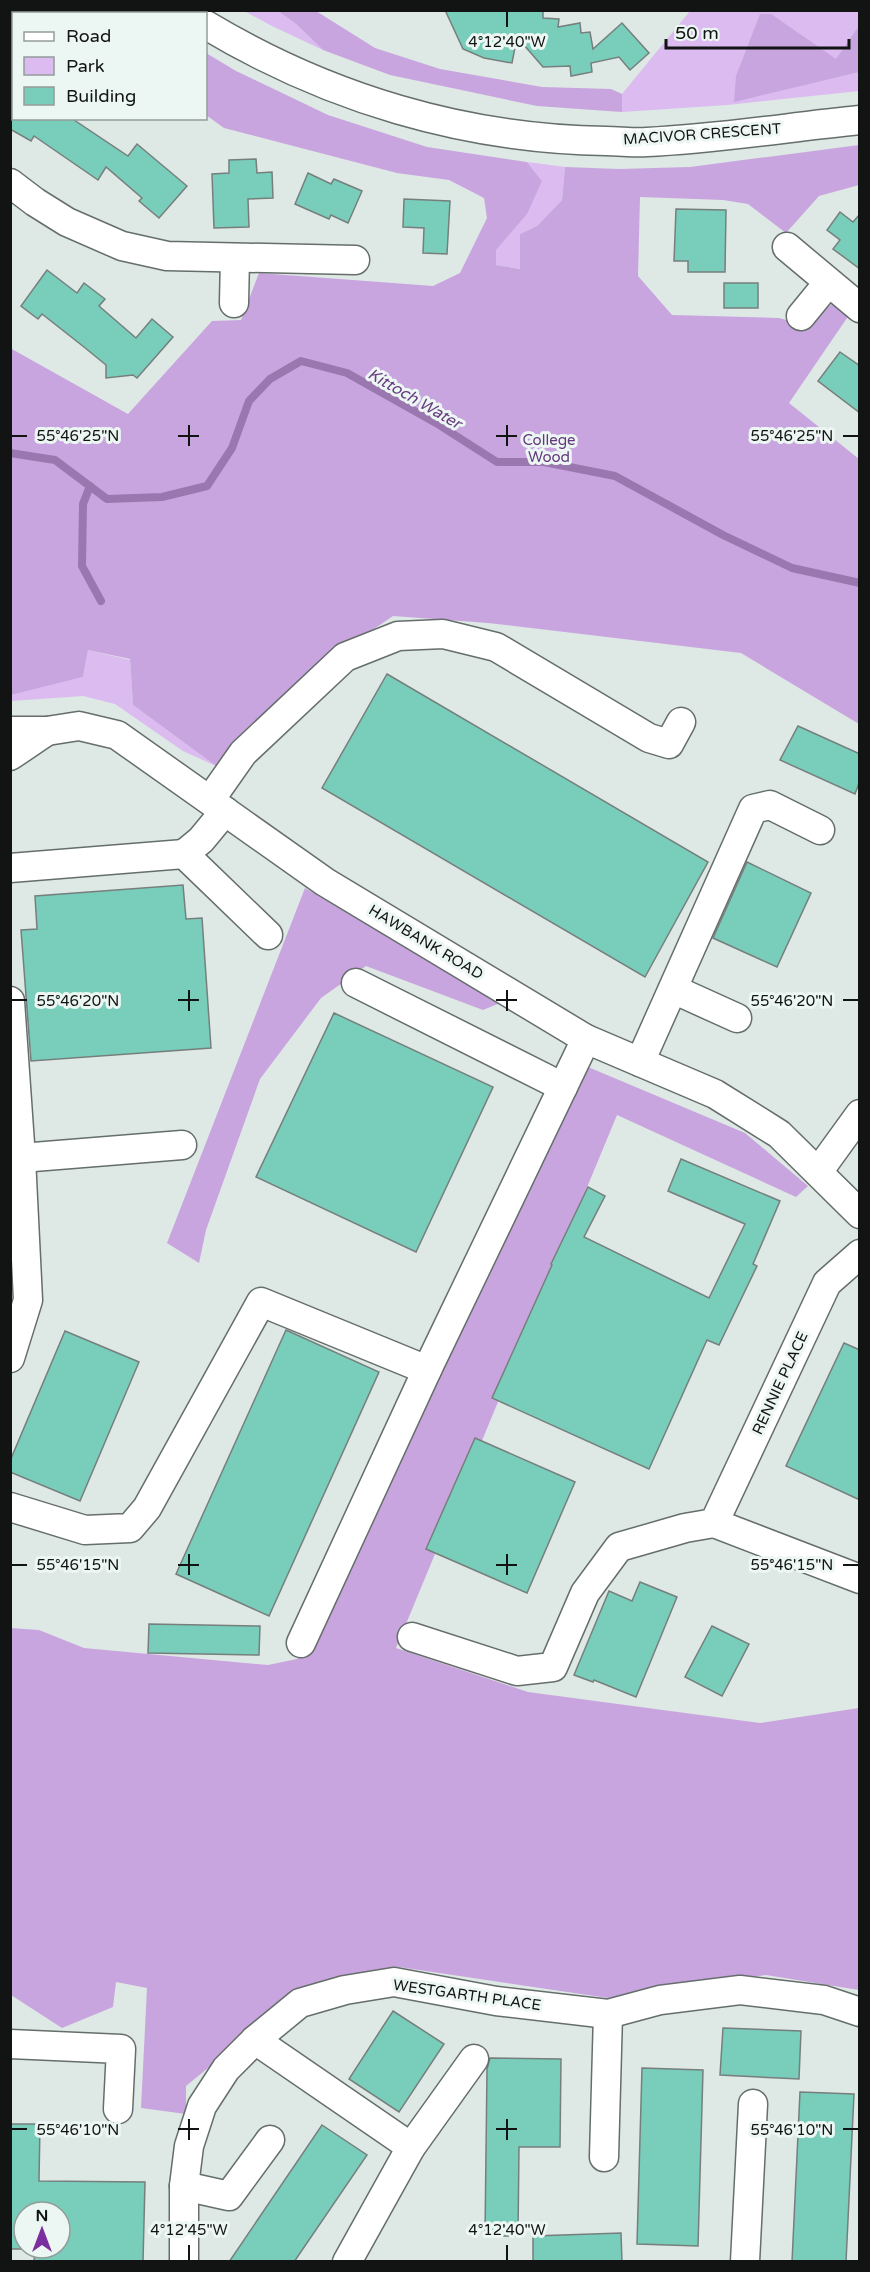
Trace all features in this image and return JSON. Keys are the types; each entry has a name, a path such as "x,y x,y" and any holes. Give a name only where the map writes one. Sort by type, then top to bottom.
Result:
{"street":[{"name":"MACIVOR CRESCENT","path":"207,26 289,69 361,98 430,120 508,134 573,141 645,142 860,120"},
{"path":"10,183 67,222 122,246 167,256 355,260"},
{"path":"787,247 860,308"},
{"path":"234,303 235,258"},
{"path":"801,316 828,283"},
{"path":"10,868 184,854 201,840 243,753 345,657 398,636 443,634 496,647 649,738 669,744 681,723"},
{"name":"HAWBANK ROAD","path":"10,731 46,731 79,726 117,735 325,882 586,1039 716,1094 779,1134 860,1214"},
{"name":"HAWBANK ROAD","path":"10,756 46,731"},
{"path":"640,1062 753,809 770,805 820,830"},
{"path":"184,854 268,935"},
{"path":"356,983 563,1087"},
{"path":"673,989 737,1018"},
{"path":"10,1001 28,1300 10,1358"},
{"path":"301,1643 427,1370 586,1039"},
{"path":"818,1172 860,1114"},
{"path":"21,1158 182,1145"},
{"name":"RENNIE PLACE","path":"714,1523 827,1283 860,1254"},
{"path":"10,1506 86,1530 130,1528 147,1508 261,1302 427,1370"},
{"path":"412,1637 517,1671 554,1667 585,1593 619,1547 685,1528 714,1523 860,1579"},
{"name":"WESTGARTH PLACE","path":"184,2262 184,2186 189,2146 202,2106 226,2069 255,2040 300,2003 345,1990 394,1982 496,2001 608,2014 660,2000 740,1990 824,2000 860,2012"},
{"path":"604,2157 608,2014"},
{"path":"255,2040 411,2146"},
{"path":"10,2044 121,2049 118,2109"},
{"path":"348,2262 411,2146 474,2059"},
{"path":"745,2262 753,2104"},
{"path":"184,2186 229,2196 270,2140"}],"green space":[{"path":"43,11 135,11 137,12 45,12"},
{"path":"244,11 278,11 296,24 323,50 272,26"},
{"path":"278,11 316,11 375,48 440,69 542,87 611,89 622,94 622,112 537,106 390,75 323,50 296,24"},
{"path":"690,11 859,11 859,91 727,105 622,112 622,94"},
{"path":"760,14 771,14 836,59 859,26 859,72 734,102 736,76"},
{"name":"College Wood","path":"207,54 236,71 328,115 427,147 527,162 542,181 527,214 496,250 496,265 520,269 520,234 537,226 562,200 565,167 619,169 690,167 859,145 859,185 819,196 786,233 748,204 723,200 640,197 638,276 672,315 779,318 802,324 834,303 849,315 789,403 859,459 859,724 741,653 488,623 393,616 313,670 216,766 133,705 130,659 88,650 83,677 11,695 10,348 128,414 212,321 241,320 259,273 433,286 460,273 487,218 484,198 449,180 397,173 224,128 207,116"},
{"path":"527,162 565,167 562,200 537,226 520,234 521,269 496,265 496,249 510,233 542,181"},
{"path":"88,650 130,660 133,705 216,766 183,751 115,704 83,696 11,701 10,695 83,677"},
{"path":"305,888 500,1003 483,1010 366,966 321,998 260,1079 206,1230 199,1263 167,1243"},
{"path":"588,1067 745,1133 808,1186 796,1197 617,1115 396,1648 528,1692 760,1723 859,1708 859,1990 766,1975 608,1998 399,1967 302,1991 186,2086 186,2114 141,2108 147,1988 116,1982 113,2007 62,2028 11,1995 10,1628 39,1630 84,1648 268,1665 297,1659 563,1087"}],"building":[{"path":"445,10 543,10 543,18 559,19 558,27 580,23 581,33 590,32 593,49 622,23 649,53 630,70 619,57 591,63 592,72 571,76 570,66 543,67 517,37 512,63 484,58 463,49"},
{"path":"10,118 12,120 74,120 128,156 137,144 187,186 159,218 139,201 142,198 106,167 98,180 34,136 31,141 10,129"},
{"path":"256,159 257,173 272,172 273,198 248,199 249,227 214,228 212,174 229,173 229,160"},
{"path":"308,173 331,184 334,179 362,191 348,223 331,215 329,219 295,204"},
{"path":"404,199 450,201 447,254 423,253 424,228 403,227"},
{"path":"676,209 726,210 725,272 688,272 688,261 674,261"},
{"path":"840,212 853,222 860,214 860,269 833,249 840,240 827,230"},
{"path":"47,270 77,293 84,283 105,299 99,306 136,338 152,319 173,337 137,378 133,375 106,378 106,365 42,314 38,319 21,306"},
{"path":"724,283 758,283 758,308 724,308"},
{"path":"840,352 860,366 860,413 818,381"},
{"path":"387,674 708,862 645,977 322,788"},
{"path":"798,726 860,754 860,780 855,794 780,760"},
{"path":"747,862 811,893 777,967 713,938"},
{"path":"183,885 186,919 202,918 211,1048 31,1061 21,930 37,929 35,896"},
{"path":"334,1013 493,1087 416,1252 256,1177"},
{"path":"681,1159 780,1201 753,1264 757,1266 719,1345 707,1340 649,1469 492,1398 588,1187 605,1196 584,1237 709,1298 745,1224 668,1191"},
{"path":"286,1330 379,1372 269,1616 176,1574"},
{"path":"65,1331 139,1362 80,1501 10,1472 10,1461"},
{"path":"844,1343 860,1350 860,1500 786,1466"},
{"path":"475,1438 575,1482 527,1593 426,1549"},
{"path":"640,1582 677,1597 636,1697 594,1680 593,1682 574,1675 609,1591 632,1601"},
{"path":"149,1624 260,1626 259,1655 148,1653"},
{"path":"712,1626 749,1644 722,1696 685,1677"},
{"path":"393,2011 444,2044 399,2112 349,2079"},
{"path":"723,2028 801,2031 799,2079 720,2075"},
{"path":"490,2058 561,2059 560,2147 519,2147 518,2236 485,2236 487,2069"},
{"path":"642,2068 703,2070 698,2246 637,2244"},
{"path":"800,2092 854,2094 846,2262 792,2262"},
{"path":"10,2124 40,2124 39,2181 145,2182 143,2262 34,2262 34,2260 72,2260 72,2200 12,2200 12,2249 10,2249"},
{"path":"322,2125 367,2155 294,2262 229,2262"},
{"path":"621,2233 622,2262 533,2262 533,2236"}],"waterway":[{"name":"Kittoch Water","path":"10,453 55,460 107,499 162,497 207,486 232,448 249,401 270,379 301,361 347,373 436,423 497,462 544,462 615,476 723,535 792,568 860,583"},
{"path":"90,486 83,504 82,566 101,601"}]}
